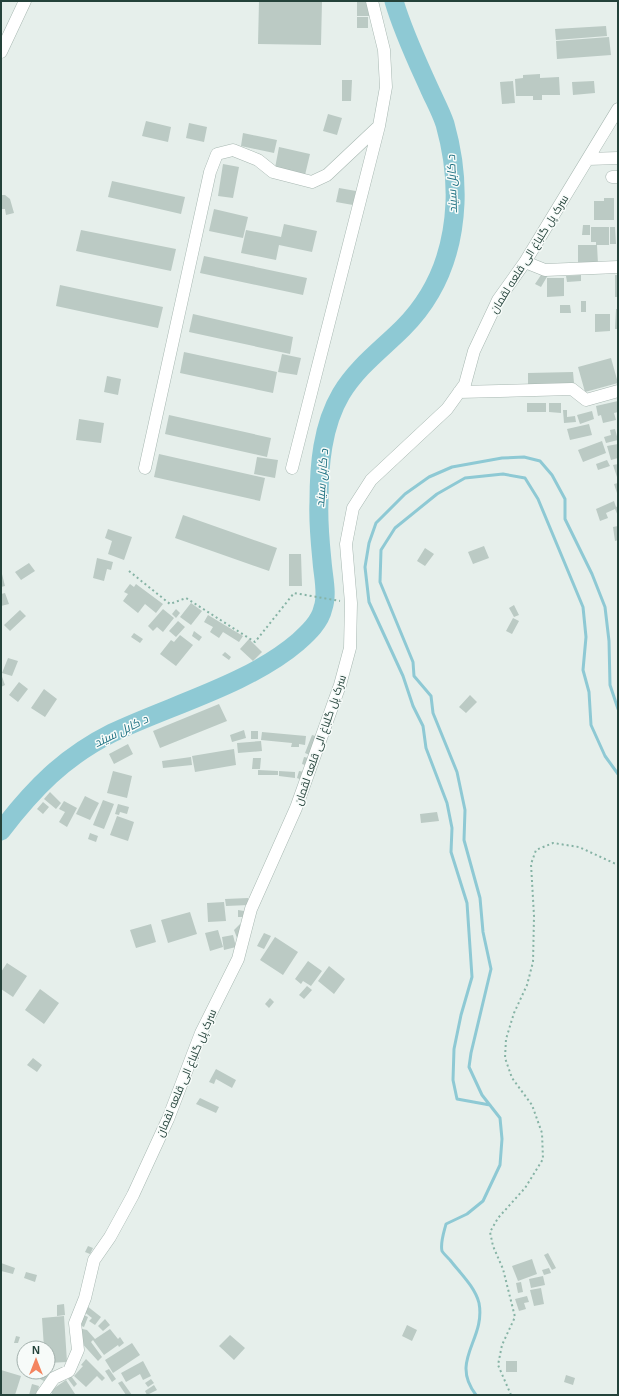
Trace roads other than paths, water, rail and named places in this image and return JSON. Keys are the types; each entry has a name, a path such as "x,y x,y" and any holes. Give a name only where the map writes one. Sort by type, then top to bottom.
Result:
{"street":[{"path":"1,52 25,1"},
{"path":"292,468 379,126 386,87 384,50 372,1"},
{"name":"سرک پل گلباغ الی قلعه لقمان","path":"44,1394 54,1378 69,1371 78,1350 75,1323 85,1298 94,1260 110,1237 134,1195 168,1119 201,1033 238,959 251,909 296,808 340,685 350,648 351,603 346,544 353,508 371,480 447,409 465,384 474,351 498,300 525,262 618,109"},
{"path":"145,468 210,172 217,154 233,150 258,160 273,172 312,182 327,175 379,126"},
{"path":"588,159 618,158"},
{"path":"525,262 545,270 618,267"},
{"path":"459,392 572,389 586,400 618,391"}],"waterway":[{"name":"د کابل سيند","path":"1,831 25,801 50,775 64,763 95,742 135,723 209,693 257,670 298,642 310,631 319,618 325,597 319,524 320,474 323,446 330,419 341,394 354,375 403,328 425,301 434,286 447,254 454,220 454,173 452,153 445,124 410,46 394,1"},
{"path":"490,1105 457,1099 453,1080 454,1049 461,1015 472,977 467,903 451,852 452,828 447,803 426,748 423,726 413,706 403,676 369,602 365,567 369,543 376,523 405,494 429,477 452,467 502,458 524,457 540,461 552,475 565,499 565,519 592,574 605,607 609,641 610,685 618,709"},
{"path":"476,1395 469,1383 466,1371 467,1360 478,1328 480,1316 479,1303 471,1286 442,1251 442,1238 446,1224 467,1214 483,1201 500,1165 502,1139 500,1118 482,1095 469,1067 491,969 483,932 480,898 464,840 465,810 457,772 433,713 431,696 414,676 413,662 380,582 381,550 395,528 437,494 465,478 503,474 525,478 538,499 583,607 586,637 583,670 589,692 591,725 605,756 618,774"}]}
